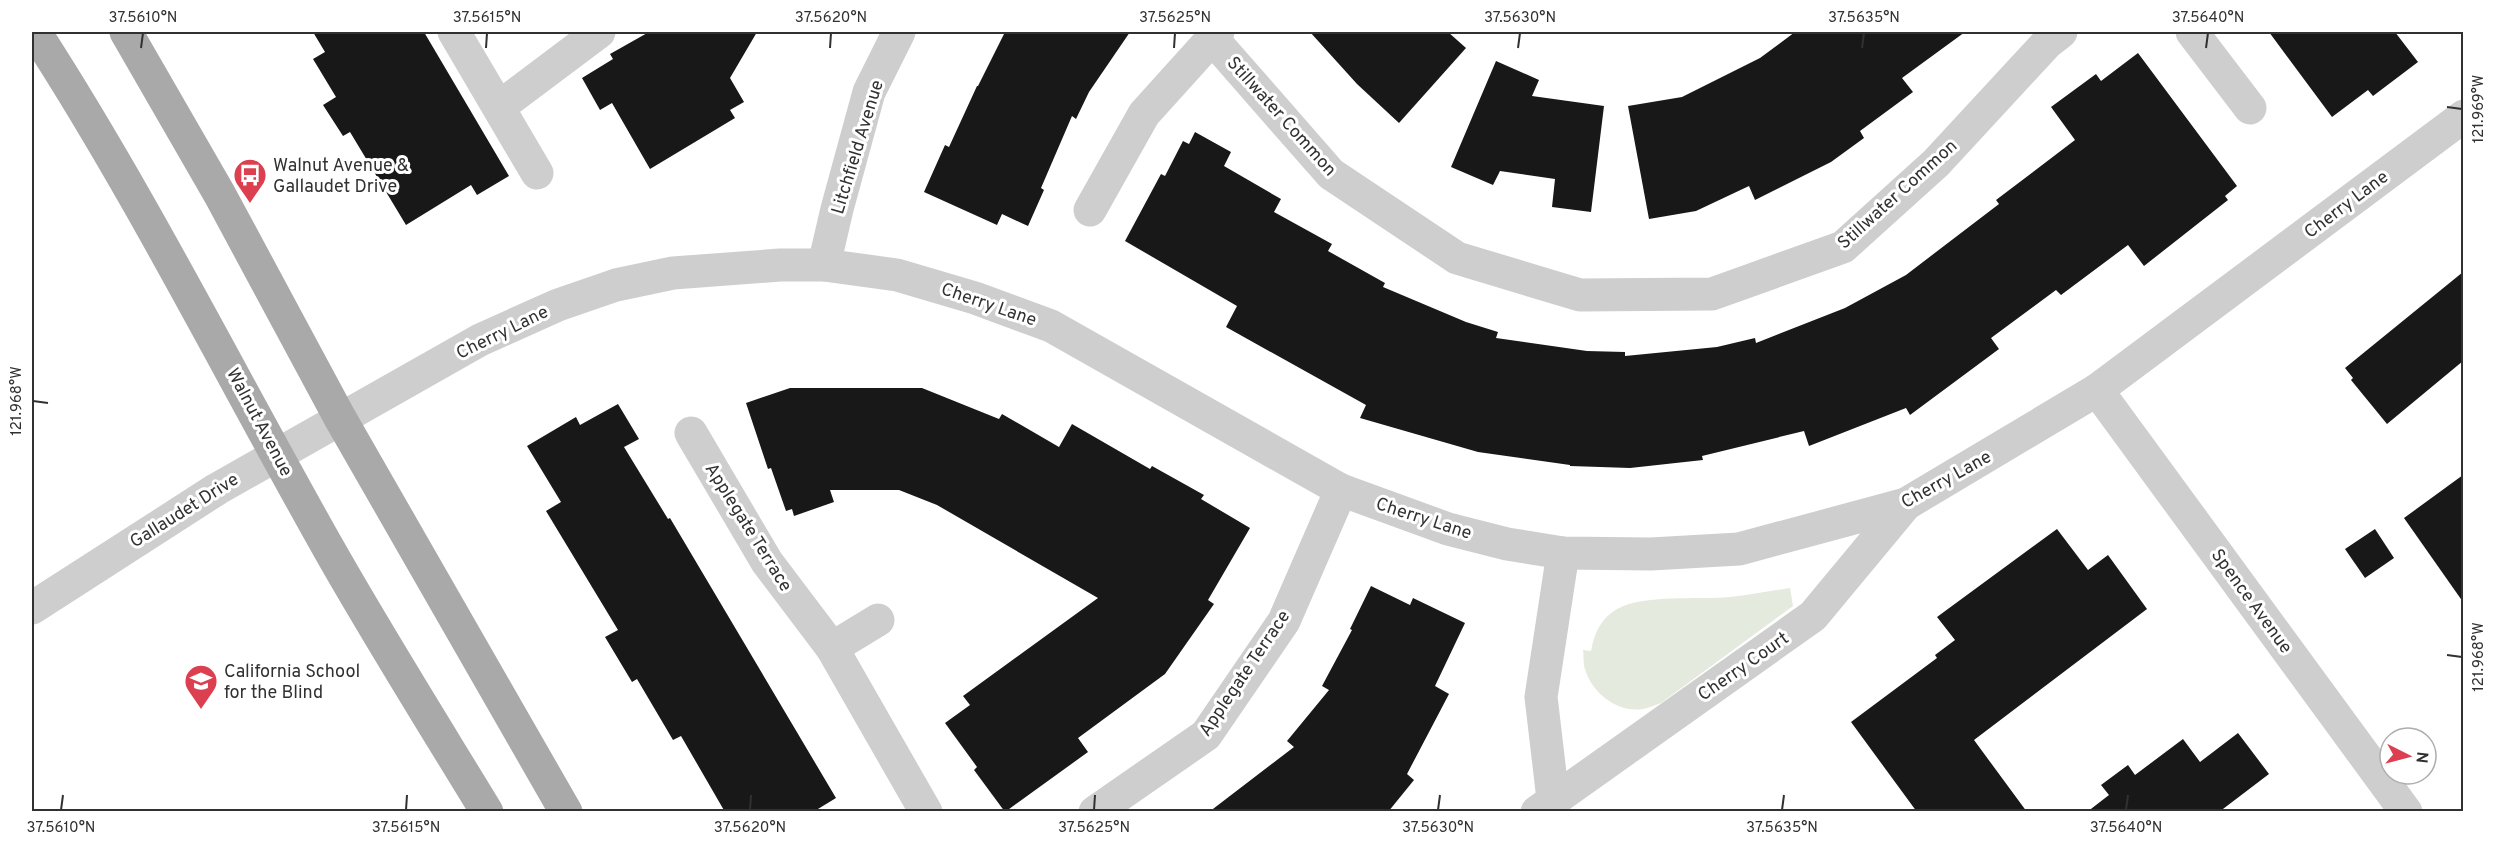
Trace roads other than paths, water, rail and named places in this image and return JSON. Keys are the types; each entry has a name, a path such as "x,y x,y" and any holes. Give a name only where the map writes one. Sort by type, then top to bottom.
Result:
{"main road":[{"name":"Walnut Avenue","path":"35,32 75,94 200,312 331,552 487,812"},
{"path":"126,32 220,195 340,418 566,812"}],"street":[{"path":"453,32 537,172"},
{"path":"499,107 599,32"},
{"name":"Litchfield Avenue","path":"824,265 869,92 899,32"},
{"name":"Stillwater Common","path":"1215,34 1331,174 1457,258 1580,295 1712,294 1843,247 1936,163 2047,43 2061,32"},
{"path":"2192,32 2250,108"},
{"path":"1090,210 1144,114 1215,34"},
{"name":"Cherry Lane","path":"340,418 480,340 558,305 616,285 673,273 780,265 824,265 897,274 975,298 1051,326 1341,490 1448,529 1563,553 1651,554 1739,549 1906,504 2097,390 2463,116"},
{"name":"Spence Avenue","path":"2097,390 2406,812"},
{"name":"Gallaudet Drive","path":"32,608 202,498 340,418"},
{"name":"Applegate Terrace","path":"691,433 767,562 832,648 926,812"},
{"name":"Applegate Terrace","path":"1095,812 1206,735 1284,621 1341,490"},
{"name":"Cherry Court","path":"1545,805 1813,616 1906,504"},
{"name":"Cherry Court","path":"1545,805 1541,697 1563,553"},
{"path":"832,648 878,620"}],"place":[{"name":"Walnut Avenue & Gallaudet Drive","path":"250,204"},
{"name":"California School for the Blind","path":"201,710"}]}
